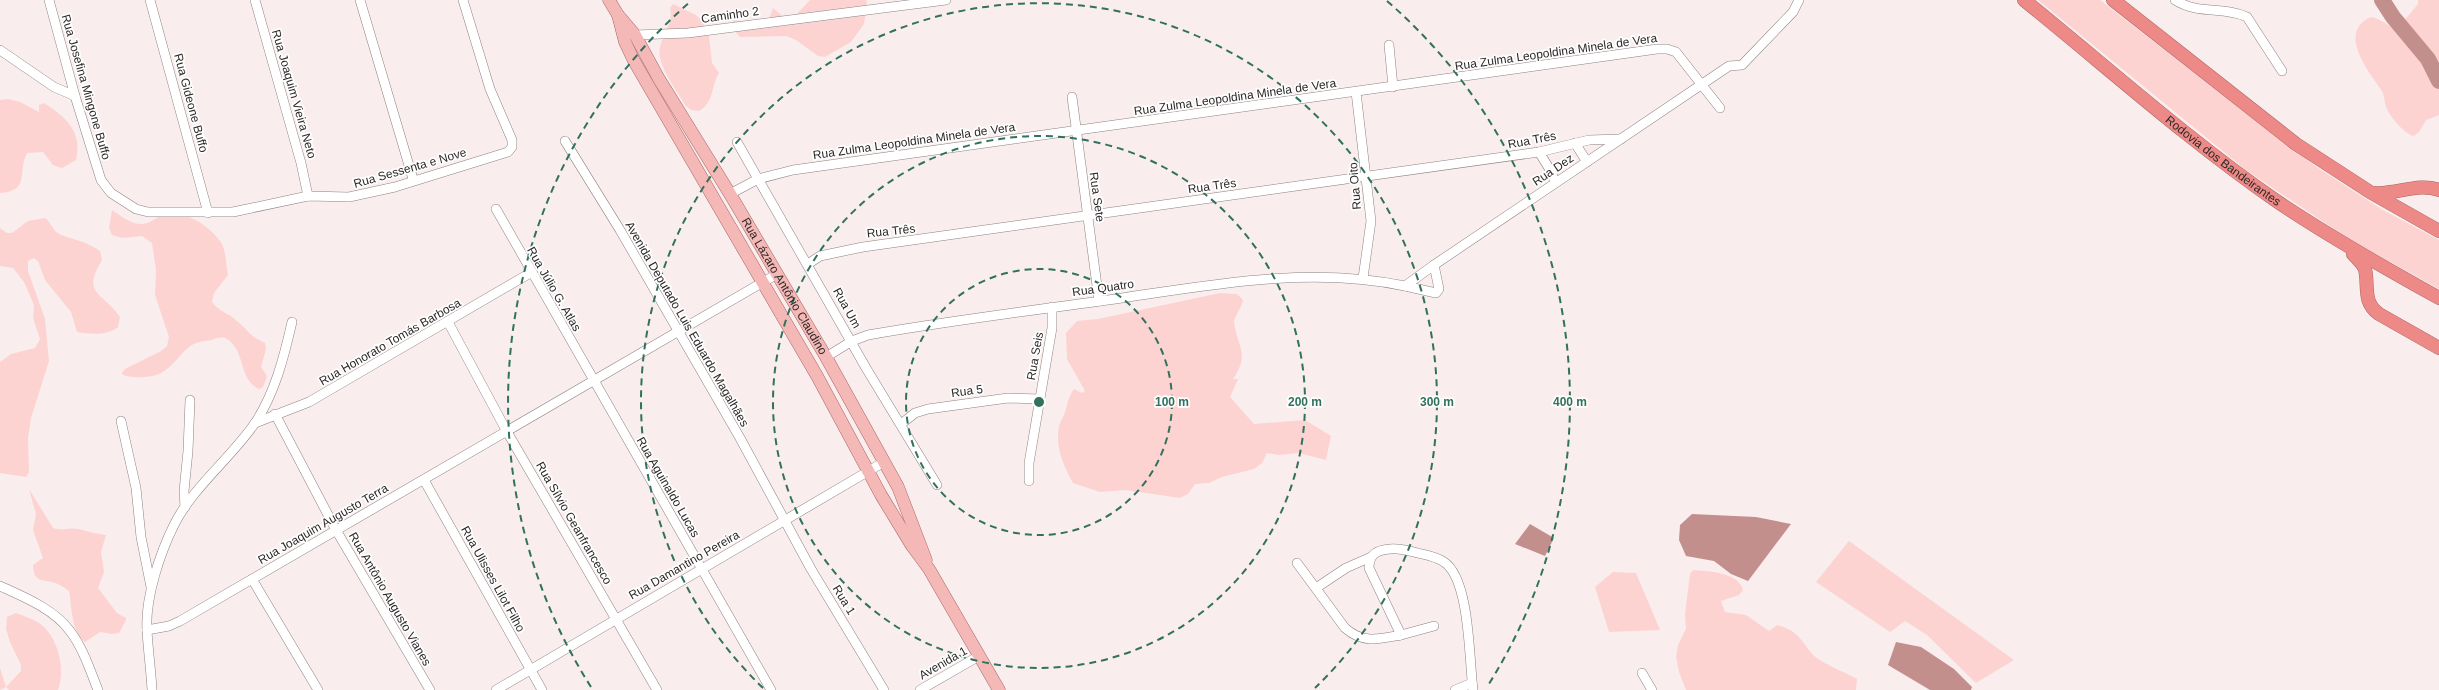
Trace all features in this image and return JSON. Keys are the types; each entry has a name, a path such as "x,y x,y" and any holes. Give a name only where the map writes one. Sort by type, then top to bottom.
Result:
{"highway":[{"name":"Rodovia dos Bandeirantes","path":"2024,0 2275,200 2348,248 2439,298"},
{"path":"2113,0 2296,144 2370,192 2439,231"},
{"path":"2370,192 2387,194 2420,187 2439,190"},
{"path":"2348,248 2364,268 2366,295 2370,306 2379,314 2439,348"}],"main road":[{"name":"Rua Lázaro Antônio Claudino","path":"609,0 618,15 635,35 659,80 730,194 826,357 908,508 929,568"},
{"name":"Rua Lázaro Antônio Claudino","path":"618,15 625,42 634,61 761,282 817,376 896,521 929,568 999,690"}],"street":[{"name":"Rua Josefina Mingone Buffo","path":"49,0 75,96 101,180"},
{"name":"Rua Gideone Buffo","path":"150,0 208,213"},
{"name":"Rua Joaquim Vieira Neto","path":"255,0 301,163 308,196"},
{"path":"360,0 413,179"},
{"name":"Rua Sessenta e Nove","path":"101,180 111,193 136,209 148,212 208,213 248,210 308,196 349,197 388,189 413,179 508,152 512,147 512,140 490,89 463,0"},
{"name":"Caminho 2","path":"635,35 688,33 946,0"},
{"name":"Rua Dez","path":"1405,286 1729,66 1742,65 1793,12 1799,0"},
{"path":"2175,0 2194,9 2238,12 2247,17 2282,71"},
{"path":"1389,45 1393,87"},
{"name":"Rua Zulma Leopoldina Minela de Vera","path":"730,194 758,179 793,170 1667,49 1676,52 1720,108"},
{"path":"0,50 54,87 75,96"},
{"name":"Rua Oito","path":"1356,92 1367,177 1370,221 1363,278"},
{"name":"Rua Sete","path":"1072,97 1099,301"},
{"name":"Rua Três","path":"808,264 820,256 863,247 1088,217 1539,152 1575,143 1621,139"},
{"name":"Avenida Deputado Luis Eduardo Magalhães","path":"565,142 620,230 677,332 786,520"},
{"name":"Rua Um","path":"737,142 852,342 937,485"},
{"path":"1575,143 1587,162"},
{"path":"1539,152 1552,173 1555,184"},
{"name":"Rua Júlio G. Atlas","path":"496,209 592,381"},
{"path":"1405,286 1436,293 1439,289 1434,265"},
{"name":"Rua Honorato Tomás Barbosa","path":"255,423 309,402 532,272"},
{"path":"506,430 776,274"},
{"name":"Rua Quatro","path":"826,357 852,342 883,333 1052,307 1259,280 1297,277 1363,278 1405,286"},
{"name":"Rua Seis","path":"1029,481 1029,463 1052,328 1052,307"},
{"path":"152,690 147,630 152,588 174,525 185,507 255,423 280,370 292,322"},
{"name":"Rua Sílvio Geanfrancesco","path":"448,322 506,430 657,690"},
{"name":"Rua Aguinaldo Lucas","path":"592,381 771,690"},
{"name":"Rua 5","path":"901,424 915,413 928,409 1008,398 1040,399"},
{"path":"185,507 184,491 188,452 190,400"},
{"name":"Rua Antônio Augusto Vianes","path":"275,414 336,530 430,690"},
{"path":"121,421 136,488 141,537 152,588"},
{"name":"Rua Joaquim Augusto Terra","path":"147,630 169,626 180,621 424,480 506,430"},
{"name":"Rua Damantino Pereira","path":"496,690 616,618 884,462"},
{"name":"Rua Ulisses Lilot Filho","path":"424,480 542,690"},
{"name":"Rua 1","path":"786,520 811,569 884,690"},
{"path":"1316,588 1346,568 1371,557 1381,549 1394,548 1443,561 1452,569 1459,583 1466,608 1473,687 1455,690"},
{"path":"1371,557 1369,568 1401,635"},
{"path":"1297,563 1345,628 1353,635 1366,640 1401,635 1434,626"},
{"path":"252,579 318,690"},
{"path":"0,586 39,606 58,618 70,630 85,657 98,690"},
{"name":"Avenida 1","path":"920,690 979,656"},
{"path":"1642,673 1652,690"}],"shaded area":[{"path":"810,0 866,0 867,3 864,24 851,42 825,57 818,56 796,40 786,36 740,37 735,31 733,20 766,28 773,8 790,21"},
{"path":"2038,0 2100,0 2315,166 2381,209 2439,240 2439,289 2349,239 2246,170"},
{"path":"2418,0 2439,0 2439,115 2426,120 2419,132 2414,136 2403,130 2390,115 2382,91 2370,74 2359,53 2356,42 2356,32 2361,24 2371,17 2394,28 2401,29 2404,21 2418,4"},
{"path":"673,4 696,15 703,22 709,37 712,63 719,73 710,99 704,108 699,111 691,110 685,105 668,76 660,58 659,52 670,20 670,8"},
{"path":"8,99 20,102 39,112 39,105 44,103 52,108 71,126 75,133 78,150 76,160 62,168 53,165 43,152 27,153 24,160 20,184 10,191 0,193 0,100"},
{"path":"112,210 127,220 139,224 149,222 165,214 181,214 205,226 218,238 222,244 225,255 228,275 214,293 212,302 219,309 234,318 252,335 265,343 266,349 261,367 267,376 263,387 259,389 252,384 248,379 237,350 233,344 227,339 223,338 191,345 170,367 156,375 148,377 131,377 123,375 122,373 125,369 161,351 167,346 169,337 155,295 156,270 152,243 142,236 122,238 112,235 109,228"},
{"path":"45,218 59,234 94,247 100,251 102,260 93,280 94,287 96,292 120,317 118,327 109,332 93,334 77,332 71,312 45,280 38,261 34,258 28,261 28,271 45,319 49,361 31,418 28,438 29,472 26,477 0,473 0,362 11,354 35,348 40,339 33,318 34,305 24,282 13,268 0,266 0,228 7,233 12,233 28,221"},
{"path":"1220,293 1237,294 1243,300 1234,323 1242,357 1241,363 1233,379 1238,379 1230,397 1254,424 1305,420 1331,436 1326,460 1299,453 1279,455 1267,453 1262,463 1254,469 1222,477 1209,483 1195,484 1188,494 1180,498 1126,490 1100,492 1073,483 1059,449 1059,426 1069,397 1074,389 1082,393 1085,391 1067,359 1066,333 1077,321 1098,319"},
{"path":"29,489 53,528 75,529 106,535 101,552 104,572 98,588 117,613 126,618 119,633 112,634 100,632 85,642 80,637 75,626 69,591 58,584 41,580 35,576 33,565 43,558 33,530 36,514"},
{"path":"1692,514 1756,517 1791,524 1748,581 1731,574 1714,561 1686,556 1679,540 1680,525"},
{"path":"1530,524 1554,538 1545,556 1515,544"},
{"path":"1849,541 2014,660 1976,683 1927,635 1905,621 1890,632 1816,582"},
{"path":"1693,570 1722,574 1735,579 1743,590 1739,595 1721,601 1725,612 1746,615 1769,631 1777,625 1793,632 1814,656 1857,679 1856,690 1686,690 1679,672 1676,657 1678,645 1686,629 1685,614 1690,574"},
{"path":"1613,572 1636,573 1660,630 1609,632 1595,587"},
{"path":"16,613 39,623 51,636 59,654 61,663 60,682 58,690 9,690 6,687 21,671 21,665 10,642 6,629 7,617"},
{"path":"1896,642 1921,647 1954,669 1972,687 1971,690 1930,690 1888,665"},
{"path":"0,668 6,687 0,690"}],"waterway":[{"path":"2382,0 2393,17 2428,59 2439,81"}]}
